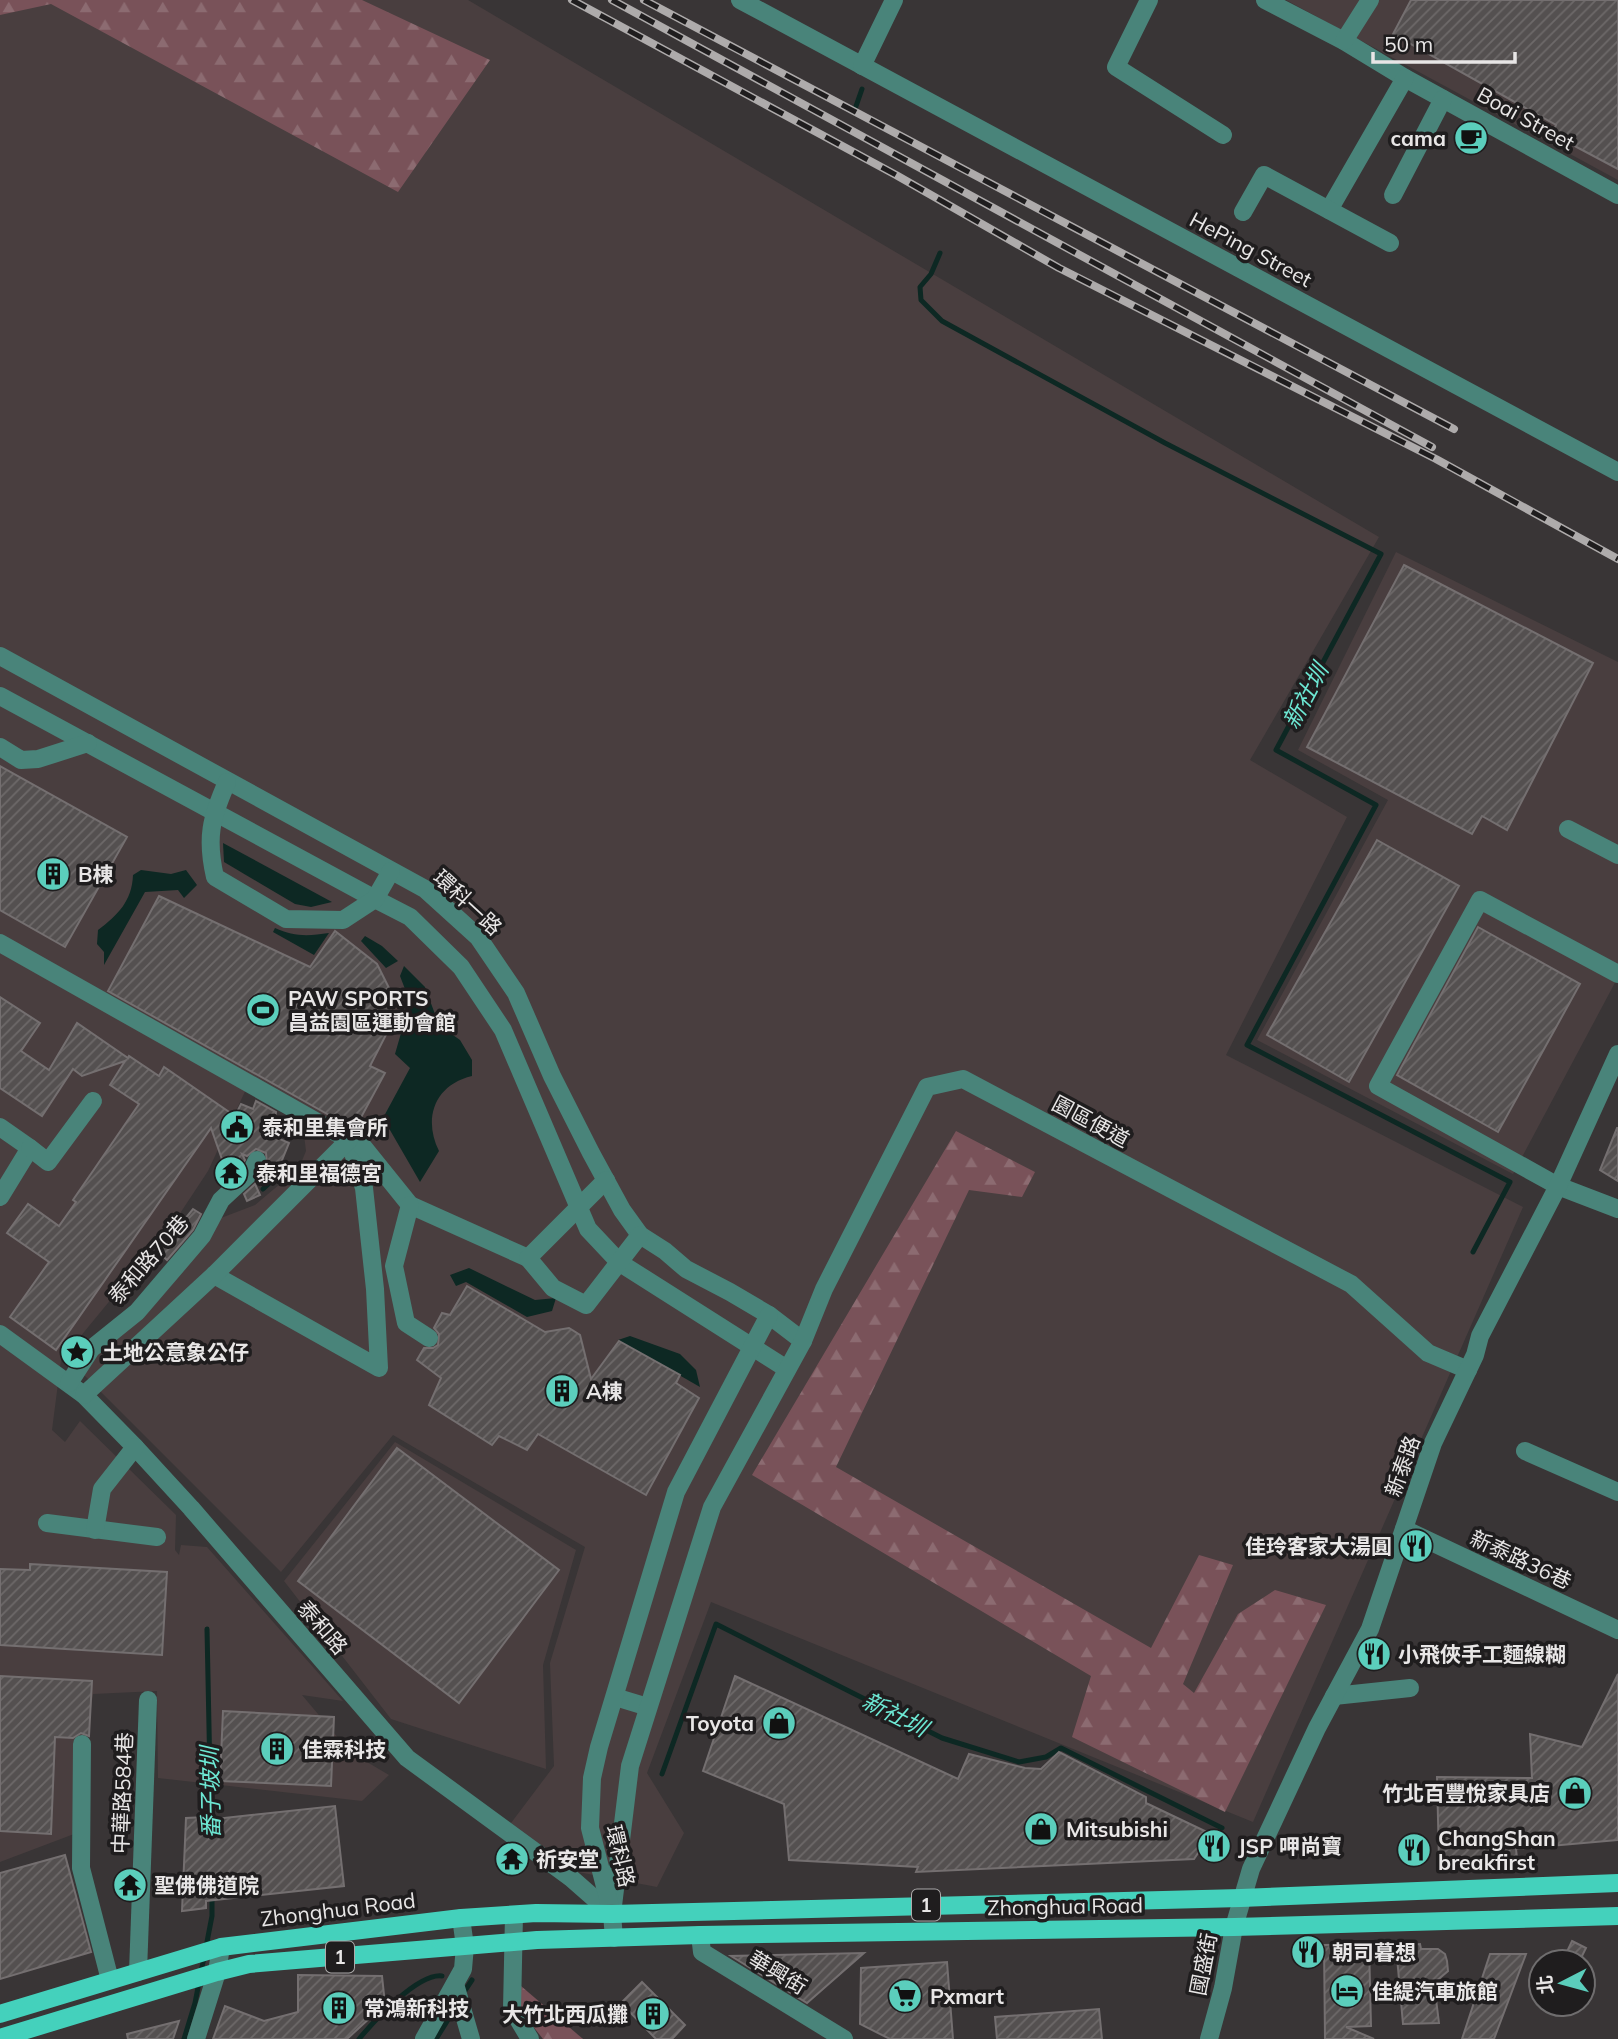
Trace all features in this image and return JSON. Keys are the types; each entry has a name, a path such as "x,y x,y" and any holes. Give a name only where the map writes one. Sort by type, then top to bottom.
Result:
{"main road":[{"name":"Zhonghua Road","path":"514,1914 612,1914 1241,1898 1618,1883"},
{"name":"1","path":"461,1917 514,1914"},
{"name":"Zhonghua Road","path":"513,1942 700,1935 1234,1927 1618,1916"},
{"name":"Zhonghua Road","path":"221,1947 461,1917"},
{"name":"1","path":"0,2038 249,1964 513,1942"},
{"name":"1","path":"0,2014 221,1947"}],"street":[{"name":"HePing Street","path":"740,0 1618,472"},
{"path":"1149,0 1116,66 1223,135"},
{"name":"Boai Street","path":"1265,0 1344,41 1405,78 1618,195"},
{"path":"1344,41 1370,0"},
{"path":"862,66 889,2"},
{"path":"1329,210 1405,78"},
{"path":"1393,195 1443,99"},
{"path":"1243,212 1264,175 1390,243"},
{"name":"環科一路","path":"0,656 425,889 478,937 516,993 552,1076 622,1210 640,1235 686,1269 769,1315 803,1341"},
{"path":"0,695 214,813 410,916 461,967 503,1030 588,1229 620,1263 787,1369"},
{"path":"0,747 21,760 38,760 88,743"},
{"path":"227,782 214,813 210,841 215,877 286,919 343,920 375,899 391,871"},
{"path":"1568,829 1618,855"},
{"path":"1618,974 1480,900 1378,1086 1558,1186 1618,1209"},
{"path":"0,943 351,1137 411,1205 528,1258 553,1288 586,1305 640,1235"},
{"name":"新泰路","path":"1241,1898 1257,1857 1334,1696 1370,1629 1433,1443 1468,1370 1480,1336 1558,1186 1618,1054"},
{"name":"園區便道","path":"803,1341 824,1289 927,1087 963,1079 1351,1284 1428,1353 1468,1370"},
{"path":"0,1127 48,1162 93,1101"},
{"path":"76,1389 214,1275 351,1137"},
{"path":"214,1275 379,1368 375,1289 365,1188 351,1137"},
{"path":"0,1197 30,1148"},
{"name":"泰和路70巷","path":"76,1389 91,1349 137,1311 202,1236 221,1200 251,1172 257,1160"},
{"path":"528,1258 606,1180"},
{"path":"411,1205 394,1266 406,1323 429,1338"},
{"name":"環科路","path":"612,1914 590,1828 592,1778 676,1492 769,1315"},
{"name":"泰和路","path":"0,1334 76,1389 135,1447 407,1758 571,1878 612,1914"},
{"name":"環科路","path":"612,1914 630,1766 712,1507 803,1341"},
{"path":"95,1530 102,1489 135,1447"},
{"path":"1525,1451 1618,1492"},
{"path":"47,1523 157,1537"},
{"name":"新泰路36巷","path":"1404,1529 1616,1625"},
{"path":"1334,1696 1410,1688"},
{"path":"615,1698 648,1707"},
{"name":"中華路584巷","path":"138,1972 148,1700"},
{"path":"82,1744 81,1868 110,1980"},
{"name":"國盛街","path":"1209,2039 1223,1988 1241,1898"},
{"path":"514,1914 512,2009 530,2039"},
{"path":"612,1914 614,1938"},
{"path":"424,2039 463,1969 465,1946 461,1917"},
{"name":"華興街","path":"700,1935 702,1952 844,2039"},
{"path":"196,2039 217,1972 221,1947"},
{"path":"455,1984 471,2039"}],"shaded area":[{"path":"0,0 468,0 1379,537 1250,760 1347,817 1226,1055 1523,1207 1253,1822 711,1602 647,1773 684,1833 657,1887 578,1872 511,1823 554,1766 550,1663 585,1547 393,1435 281,1572 82,1373 200,1226 255,1205 299,1168 306,1151 303,1127 248,1085 208,1171 173,1224 61,1360 52,1430 65,1442 80,1421 176,1515 175,1550 179,1555 181,1545 207,1547 343,1701 302,1695 350,1752 389,1775 362,1801 158,1778 157,1691 93,1694 74,1834 0,1862"},
{"path":"1286,0 1618,0 1618,180"},
{"path":"1396,552 1618,662 1618,977 1513,1174 1257,1040 1388,800 1298,750"},
{"path":"223,843 332,902 311,907 295,904 224,862"},
{"path":"141,870 171,874 186,870 197,885 184,898 178,890 145,892 104,965 104,952 97,944 98,930 123,907 130,892 133,875"},
{"path":"275,928 302,935 329,933 314,955 273,932"},
{"path":"365,936 382,946 398,961 386,968 361,941"},
{"path":"404,966 425,987 439,1025 460,1040 472,1060 472,1076 449,1087 435,1105 432,1127 439,1151 420,1182 383,1118 410,1068 395,1054 410,1002 400,976"},
{"path":"469,1268 535,1300 556,1298 552,1311 527,1317 466,1282 456,1286 450,1275"},
{"path":"630,1336 680,1354 696,1370 700,1387 618,1340"},
{"path":"395,1442 576,1550 543,1665 546,1769 391,1719 284,1581"}],"green space":[{"path":"0,0 362,0 490,60 398,192 51,4 0,15"},
{"path":"956,1131 1035,1172 1022,1197 969,1190 836,1467 1151,1648 1199,1555 1233,1565 1183,1684 1194,1693 1238,1614 1275,1590 1326,1605 1225,1812 1072,1737 1091,1676 752,1475"},
{"path":"521,1986 583,2039 543,2039 517,2006"}],"building":[{"path":"1411,0 1618,0 1618,169 1552,134 1556,125 1393,34"},
{"path":"1404,565 1593,663 1507,830 1482,816 1472,834 1307,747"},
{"name":"B棟","path":"0,766 127,837 65,947 0,910"},
{"path":"1377,840 1459,886 1349,1082 1267,1035"},
{"name":"PAW SPORTS 昌益園區運動會館","path":"159,896 310,967 335,931 377,964 391,992 391,1025 370,1066 385,1073 358,1123 345,1124 108,991"},
{"path":"1478,927 1580,984 1498,1132 1397,1075"},
{"path":"0,997 40,1023 21,1051 49,1070 77,1023 159,1076 164,1067 235,1116 241,1104 253,1109 256,1101 276,1112 273,1136 289,1143 278,1170 267,1165 266,1153 256,1149 247,1156 242,1154 245,1160 242,1165 222,1184 216,1179 225,1168 211,1128 56,1350 10,1317 49,1262 7,1233 28,1204 59,1226 76,1202 73,1200 139,1104 110,1085 125,1061 82,1076 73,1069 42,1116 0,1088"},
{"path":"1618,1128 1618,1181 1600,1170"},
{"path":"255,1184 260,1195 247,1201 244,1194"},
{"path":"193,1209 201,1214 193,1230 167,1260 158,1252"},
{"name":"A棟","path":"467,1286 545,1332 569,1328 580,1335 591,1379 619,1341 680,1375 676,1383 699,1398 646,1495 538,1434 527,1450 499,1436 492,1445 429,1405 441,1378 417,1360 424,1348 438,1345 439,1334 434,1328 442,1313 450,1315"},
{"path":"397,1448 559,1570 459,1703 298,1581"},
{"path":"30,1564 167,1572 162,1655 0,1645 0,1569 30,1570"},
{"path":"1618,1674 1618,1840 1516,1849 1517,1858 1439,1861 1437,1777 1532,1778 1530,1734 1582,1747"},
{"path":"0,1676 92,1681 89,1736 81,1733 73,1738 55,1737 51,1834 0,1831"},
{"path":"735,1676 958,1779 969,1754 1025,1768 1041,1769 1059,1752 1146,1797 1146,1803 1211,1834 1194,1859 916,1872 918,1867 789,1860 784,1804 703,1771"},
{"name":"佳霖科技","path":"223,1711 334,1717 331,1786 220,1781"},
{"path":"335,1806 344,1886 206,1901 206,1908 182,1911 186,1818 206,1817 206,1820"},
{"path":"65,1855 91,1952 0,1979 0,1873"},
{"path":"1572,1941 1586,1948 1569,1948"},
{"name":"佳緹汽車旅館","path":"1369,1944 1371,2026 1346,2027 1374,2039 1325,2039 1324,1945"},
{"path":"1420,1944 1421,1949 1438,1949 1445,1954 1447,1961 1448,1971 1434,1983 1439,2023 1403,2024 1396,1946"},
{"path":"864,1953 807,2003 731,1956"},
{"path":"1490,1954 1526,1954 1494,2039 1462,2039"},
{"name":"Pxmart","path":"947,1962 953,2039 890,2039 860,2024 861,1968"},
{"name":"常鴻新科技","path":"298,1975 382,1976 385,2004 347,2039 213,2039 225,2006 264,2021 298,2012"},
{"name":"大竹北西瓜攤","path":"642,1982 685,2025 672,2039 656,2039 621,2003"},
{"path":"1099,2009 1102,2039 997,2039 995,2017"},
{"path":"179,2021 173,2039 128,2039 127,2034"}],"waterway":[{"name":"新社圳","path":"855,109 862,89"},
{"name":"新社圳","path":"940,253 931,274 920,287 921,300 942,321 1165,443 1381,554 1276,750 1376,805 1247,1045 1510,1182 1473,1252"},
{"name":"番子坡圳","path":"263,1189 277,1176"},
{"name":"新社圳","path":"662,1774 716,1624 942,1738 1019,1762 1046,1757 1061,1748 1222,1828"},
{"name":"番子坡圳","path":"207,1629 211,1825"},
{"name":"番子坡圳","path":"206,1947 212,1916 212,1895"},
{"name":"番子坡圳","path":"184,2039 195,2003 204,1957"},
{"path":"359,2039 409,1990 432,1977 442,1976"},
{"name":"新社圳","path":"462,1995 472,1980"},
{"name":"新社圳","path":"436,2039 456,2007"}],"railway":[{"path":"572,0 896,175 1059,268 1436,459 1618,559"},
{"path":"612,0 1432,447"},
{"path":"644,0 1454,429"}],"place":[{"name":"cama","path":"1471,138"},
{"name":"B棟","path":"53,874"},
{"name":"PAW SPORTS 昌益園區運動會館","path":"263,1010"},
{"name":"泰和里集會所","path":"237,1127"},
{"name":"泰和里福德宮","path":"231,1173"},
{"name":"土地公意象公仔","path":"77,1352"},
{"name":"A棟","path":"562,1391"},
{"name":"佳玲客家大湯圓","path":"1416,1546"},
{"name":"小飛俠手工麵線糊","path":"1374,1654"},
{"name":"Toyota","path":"779,1723"},
{"name":"佳霖科技","path":"277,1749"},
{"name":"竹北百豐悅家具店","path":"1575,1793"},
{"name":"Mitsubishi","path":"1041,1829"},
{"name":"JSP 呷尚寶","path":"1214,1846"},
{"name":"ChangShan breakfirst","path":"1414,1850"},
{"name":"祈安堂","path":"512,1859"},
{"name":"聖佛佛道院","path":"130,1885"},
{"name":"朝司暮想","path":"1308,1952"},
{"name":"佳緹汽車旅館","path":"1347,1991"},
{"name":"Pxmart","path":"905,1996"},
{"name":"常鴻新科技","path":"339,2008"},
{"name":"大竹北西瓜攤","path":"653,2014"}]}
